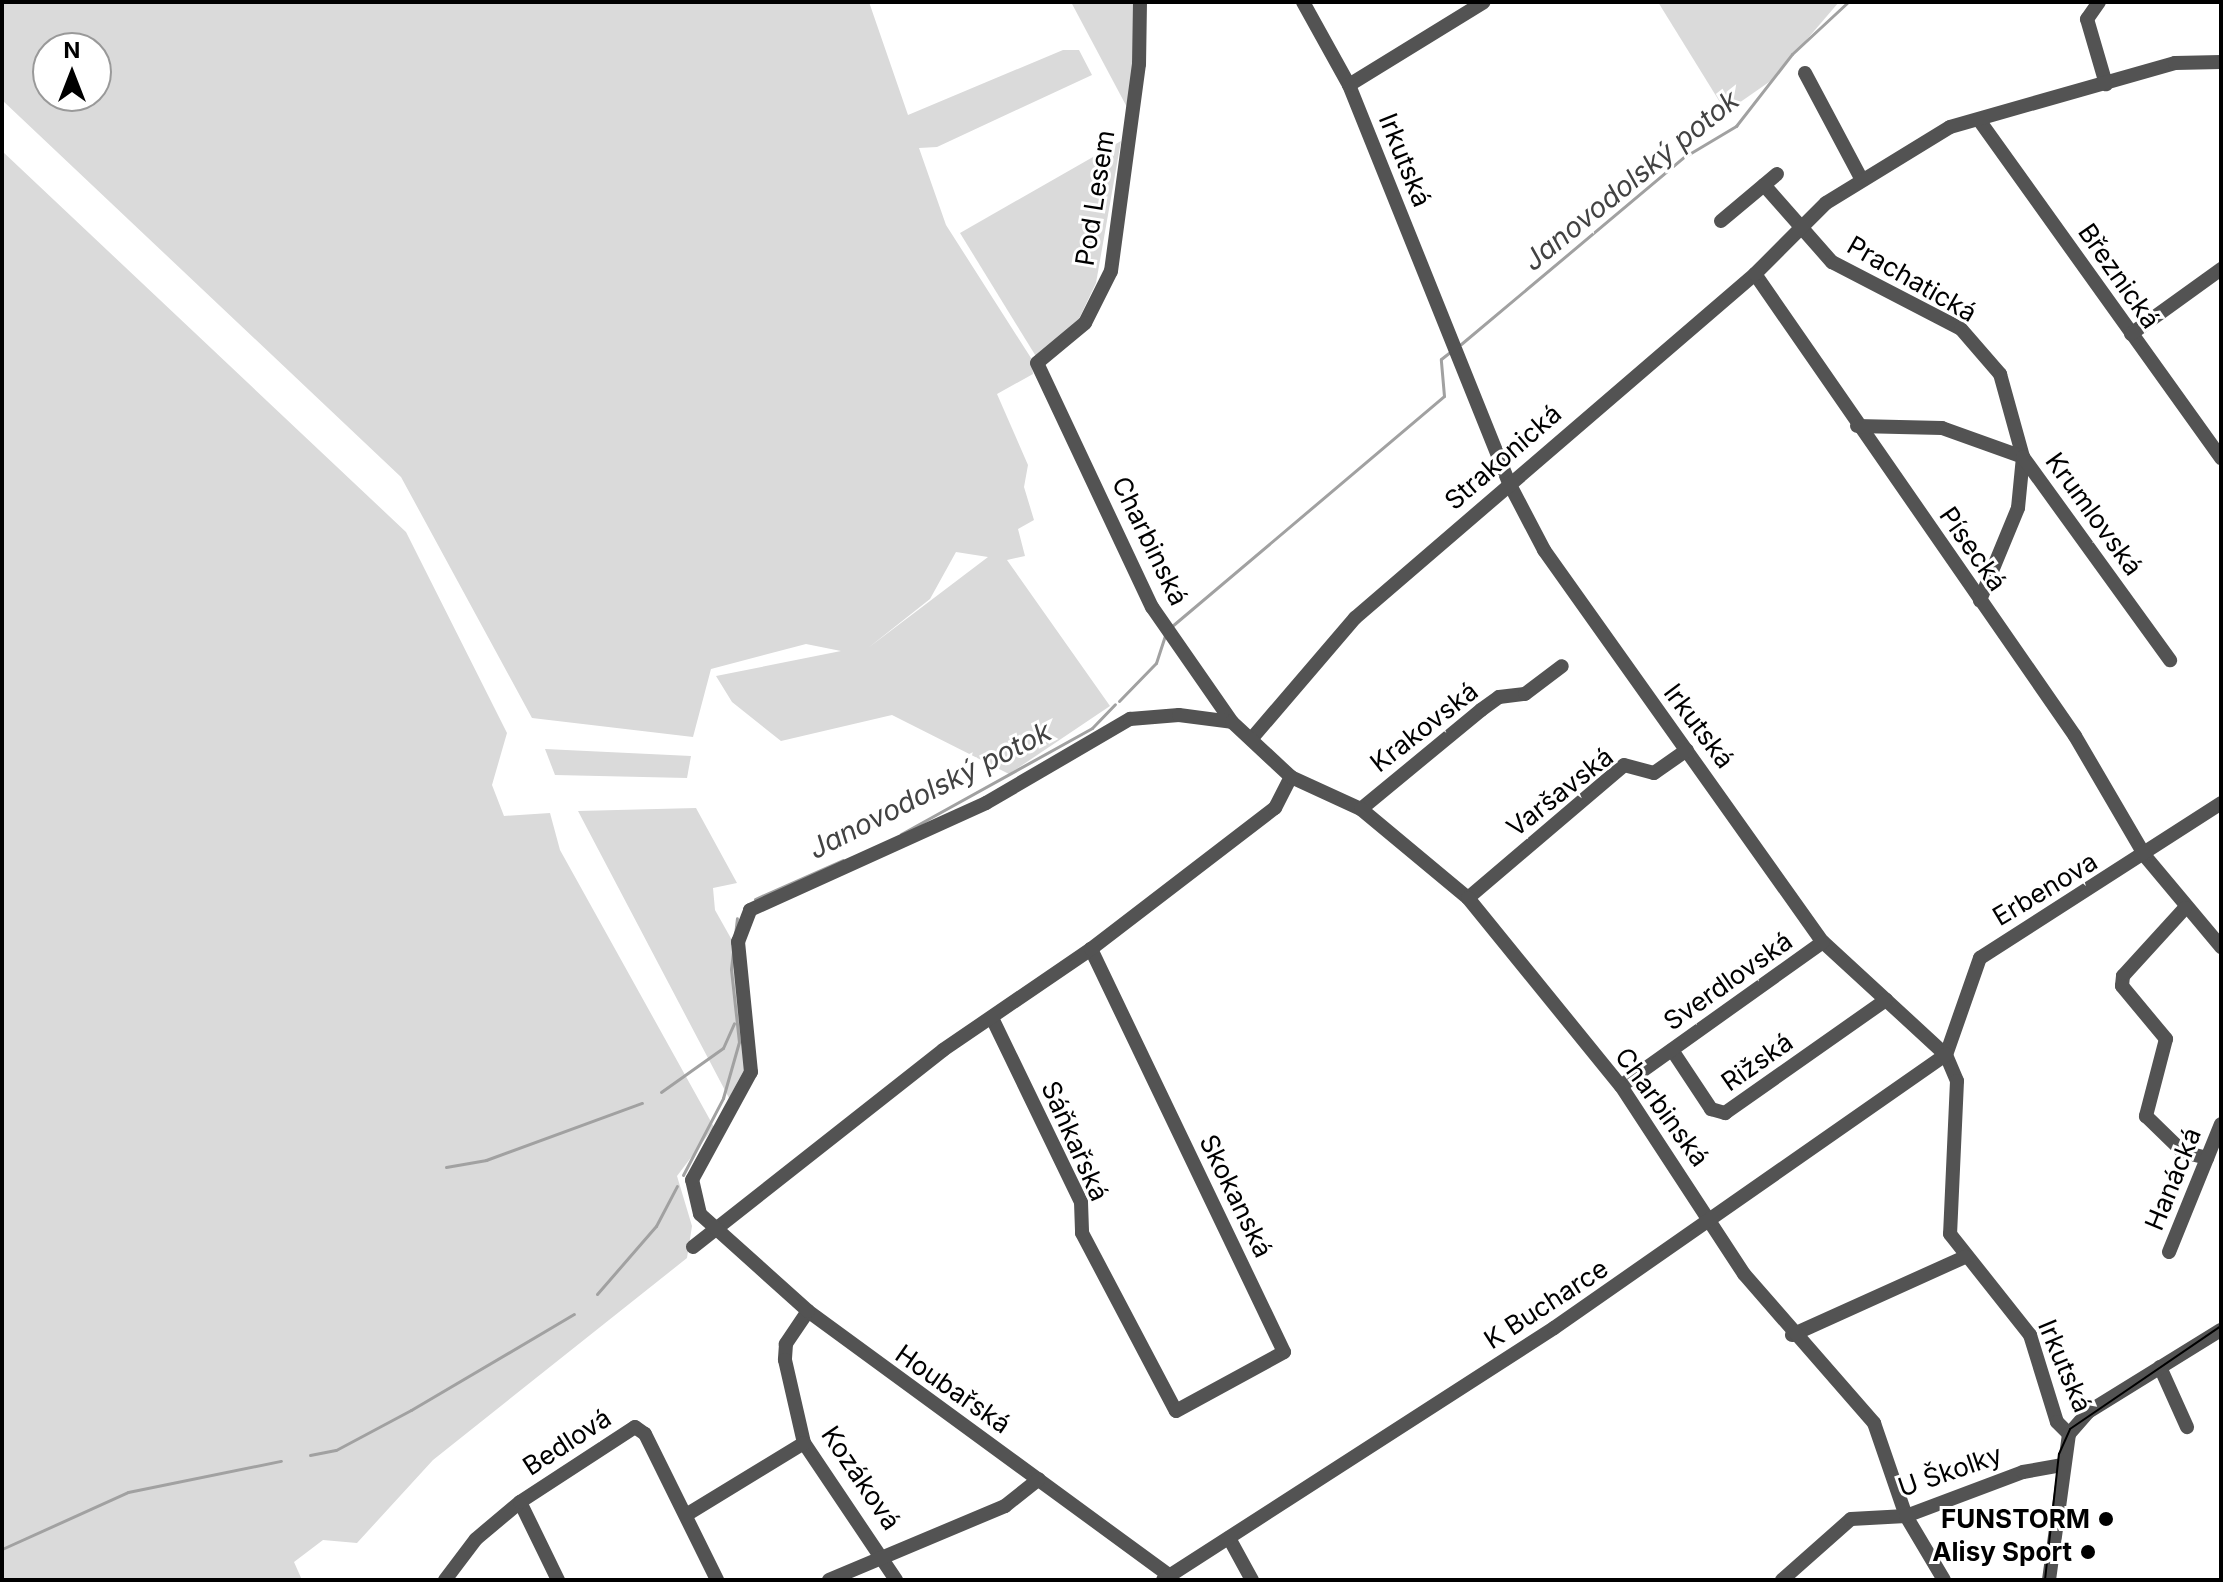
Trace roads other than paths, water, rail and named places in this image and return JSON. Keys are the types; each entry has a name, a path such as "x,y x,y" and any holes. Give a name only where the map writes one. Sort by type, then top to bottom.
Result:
{"street":[{"name":"Pod Lesem","path":"1039,373 1041,357 1085,323 1111,271 1139,64 1140,2"},
{"name":"Irkutská","path":"1303,2 1349,85 1509,483 1544,550 1823,942 1946,1055 1957,1081 1950,1234 1965,1257 2030,1335 2057,1422 2069,1434"},
{"path":"1349,85 1484,2"},
{"path":"2099,2 2087,19 2106,84"},
{"name":"Strakonická","path":"1253,737 1355,618 1755,274 1800,229 1862,180 1950,127 2175,63 2221,62"},
{"path":"1805,73 1862,180"},
{"name":"Březnická","path":"1979,120 2221,458"},
{"path":"1721,221 1777,174"},
{"path":"1764,185 1800,229"},
{"name":"Prachatická","path":"1800,229 1857,281 1961,329 2000,374 2023,457 2018,508 1980,600"},
{"path":"2131,334 2221,269"},
{"name":"Písecká","path":"1755,274 1857,426 2075,736 2145,856"},
{"name":"Charbinská","path":"1039,373 1152,607 1232,722 1253,737 1291,777 1361,809 1468,898 1621,1086 1684,1174 1707,1225 1792,1335 1874,1423 1906,1516 1944,1580"},
{"name":"Krumlovská","path":"1857,426 1942,428 2023,457 2170,660"},
{"name":"Krakovská","path":"1361,809 1499,697 1525,694 1562,666"},
{"name":"Houbařská","path":"1166,1578 1039,1479 808,1311 700,1214 692,1180 751,1072 738,942 750,910 986,803 1130,719 1179,715 1232,722"},
{"name":"Varšavská","path":"1468,898 1624,765 1654,773 1687,750"},
{"path":"693,1247 992,1018 1091,949 1275,808 1291,777"},
{"name":"Erbenova","path":"1946,1055 1980,958 2145,856 2221,803"},
{"path":"2145,856 2185,908 2221,947"},
{"path":"2185,908 2123,976 2122,986 2166,1039 2146,1116 2183,1152 2207,1158"},
{"name":"Sverdlovská","path":"1621,1086 1823,942"},
{"name":"Skokanská","path":"1091,949 1284,1352 1176,1411"},
{"name":"Rižská","path":"1672,1050 1711,1109 1725,1113 1886,1000"},
{"name":"Sáňkařská","path":"992,1018 1081,1202 1082,1233 1176,1411"},
{"name":"K Bucharce","path":"1166,1578 1707,1225 1946,1055"},
{"name":"Hanácká","path":"2169,1252 2221,1124"},
{"path":"1792,1335 1965,1257"},
{"name":"Kozáková","path":"808,1311 786,1344 785,1360 804,1443 884,1554 896,1580"},
{"path":"2049,1580 2061,1465 2069,1434 2088,1412 2221,1330"},
{"path":"2160,1367 2187,1427"},
{"name":"Bedlová","path":"520,1502 635,1427 645,1434 717,1580"},
{"path":"686,1515 804,1443"},
{"name":"U Školky","path":"1782,1580 1851,1519 1906,1516 2023,1472 2061,1465"},
{"path":"829,1580 884,1554 1005,1506 1039,1479"},
{"path":"445,1580 476,1539 520,1502 558,1580"},
{"path":"1229,1538 1252,1580"}],"waterway":[{"name":"Janovodolský potok","path":"1461,344 1684,157 1736,126 1792,54 1848,2"},
{"name":"Janovodolský potok","path":"1172,626 1444,396 1441,359 1450,352"},
{"name":"Janovodolský potok","path":"1119,701 1156,663 1165,635"},
{"name":"Janovodolský potok","path":"901,834 1092,728 1115,704"},
{"name":"Janovodolský potok","path":"755,899 843,860"},
{"name":"Janovodolský potok","path":"683,1175 723,1098 739,1042 731,969 737,918"},
{"path":"661,1092 723,1048 734,1023"},
{"path":"446,1167 486,1160 642,1103"},
{"name":"Janovodolský potok","path":"597,1294 656,1226 677,1186"},
{"name":"Janovodolský potok","path":"310,1455 336,1450 411,1410 574,1314"},
{"name":"Janovodolský potok","path":"2,1549 128,1492 281,1461"}],"tram line":[{"path":"2045,1580 2059,1454 2070,1429 2221,1326"}],"place":[{"name":"FUNSTORM","path":"2106,1519"},
{"name":"Alisy Sport","path":"2088,1552"}]}
